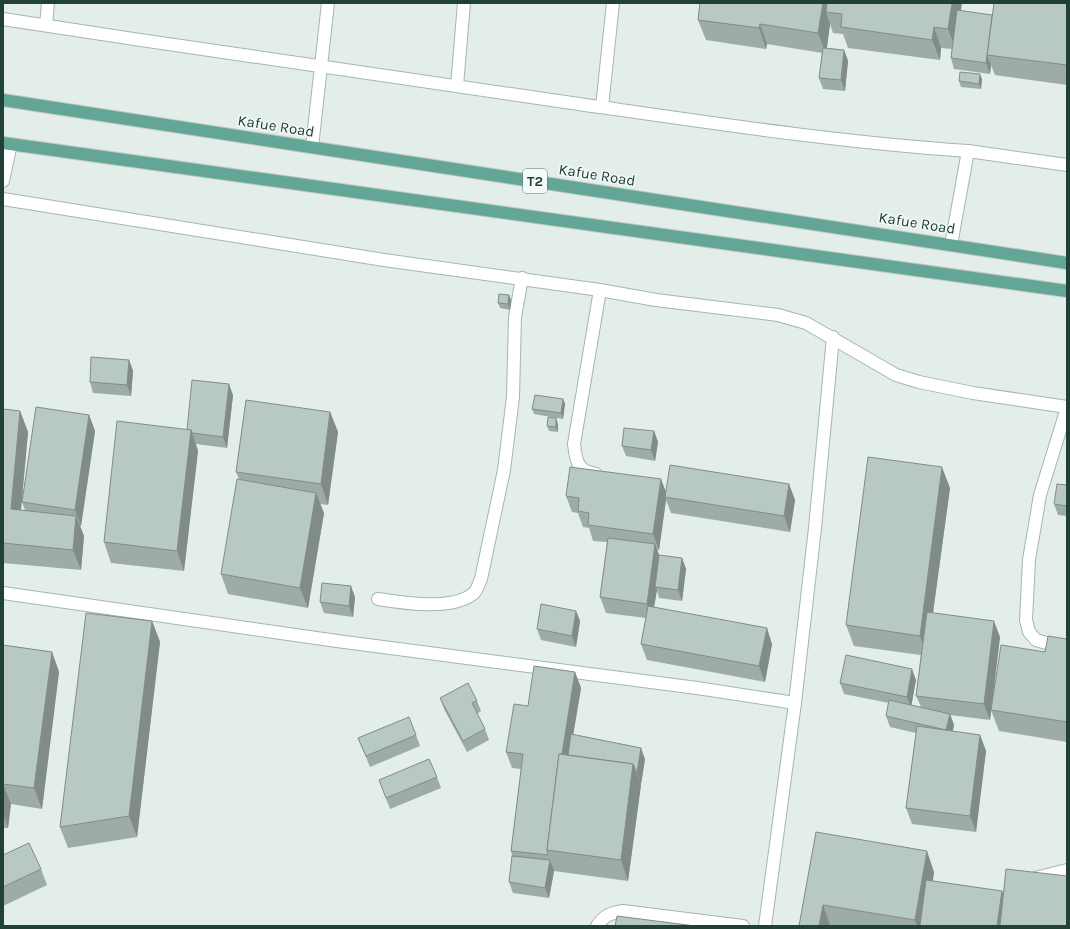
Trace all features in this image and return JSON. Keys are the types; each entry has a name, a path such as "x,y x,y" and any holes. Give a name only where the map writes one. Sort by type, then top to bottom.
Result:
{"main road":[{"name":"Kafue Road","path":"3,100 1067,263"},
{"name":"T2","path":"7,144 1067,291"}],"street":[{"path":"46,25 48,3"},
{"path":"312,148 328,3"},
{"path":"457,86 464,3"},
{"path":"602,107 613,3"},
{"path":"3,19 320,67 602,107 901,147 968,151 1067,165"},
{"path":"3,181 7,144"},
{"path":"951,245 968,151"},
{"path":"3,199 384,260 522,278 656,300 778,315 806,323 833,337 876,365 896,375 919,382 974,393 1067,408 1040,495 1029,560 1026,620 1029,632 1036,640 1067,649"},
{"path":"378,599 408,604 440,604 462,599 474,593 481,579 504,470 513,398 515,317 522,278"},
{"path":"600,290 574,444 576,461 580,467 592,473 606,475"},
{"path":"765,926 795,703 815,528 833,337"},
{"path":"3,593 338,641 697,688 795,703"},
{"path":"1023,881 1067,870"},
{"path":"597,926 602,919 612,913 623,911 743,926"}],"building":[{"path":"700,3 823,3 818,33 760,24 759,28 698,20"},
{"path":"827,3 952,3 948,29 934,27 932,40 841,27 842,14 826,12"},
{"path":"994,3 1067,3 1067,65 987,55"},
{"path":"957,10 992,15 986,63 951,58"},
{"path":"823,48 844,50 841,80 819,78"},
{"path":"960,72 980,74 979,84 959,81"},
{"path":"499,294 509,295 508,304 498,303"},
{"path":"91,357 129,360 127,385 90,382"},
{"path":"192,380 229,384 223,437 192,433 191,430 187,430"},
{"path":"535,395 563,399 561,413 532,409"},
{"path":"246,400 330,412 321,484 236,472"},
{"path":"36,407 89,415 75,510 22,502"},
{"path":"3,409 20,411 11,509 76,516 73,550 3,543"},
{"path":"548,417 556,418 556,427 547,426"},
{"path":"117,421 191,430 177,551 104,542"},
{"path":"624,428 654,431 651,450 622,446"},
{"path":"868,457 942,467 920,636 846,625"},
{"path":"670,465 789,484 784,516 665,497"},
{"path":"570,467 661,479 653,534 588,525 589,513 578,511 579,498 566,496"},
{"path":"237,479 316,493 300,588 221,574"},
{"path":"1057,484 1067,485 1067,506 1054,504"},
{"path":"608,538 655,544 647,604 600,597"},
{"path":"659,555 682,558 678,590 655,587"},
{"path":"322,583 351,586 349,606 320,602"},
{"path":"541,604 576,611 572,636 537,629"},
{"path":"648,606 767,628 759,666 641,644"},
{"path":"927,612 994,621 984,704 916,696"},
{"path":"86,613 152,621 129,816 60,827"},
{"path":"1048,636 1067,639 1067,722 991,710 1001,645 1045,652"},
{"path":"3,645 52,652 34,788 3,784"},
{"path":"846,655 912,669 907,697 840,683"},
{"path":"534,666 575,672 562,754 559,754 547,850 548,855 511,851 523,754 506,752 514,704 528,706"},
{"path":"468,683 477,701 472,703 485,729 463,741 440,698"},
{"path":"889,700 950,714 946,730 886,716"},
{"path":"409,717 416,735 366,756 358,738"},
{"path":"917,726 980,735 970,816 906,808"},
{"path":"571,734 641,748 637,773 633,764 568,755"},
{"path":"559,754 633,764 621,860 547,850"},
{"path":"429,759 437,777 386,798 379,780"},
{"path":"816,832 927,851 915,920 823,905 819,926 799,926"},
{"path":"29,843 41,869 3,887 3,855"},
{"path":"512,856 550,860 545,888 509,882"},
{"path":"1006,869 1067,876 1067,926 1000,926"},
{"path":"926,880 1002,891 997,926 920,926"},
{"path":"617,916 695,926 615,926"}]}
